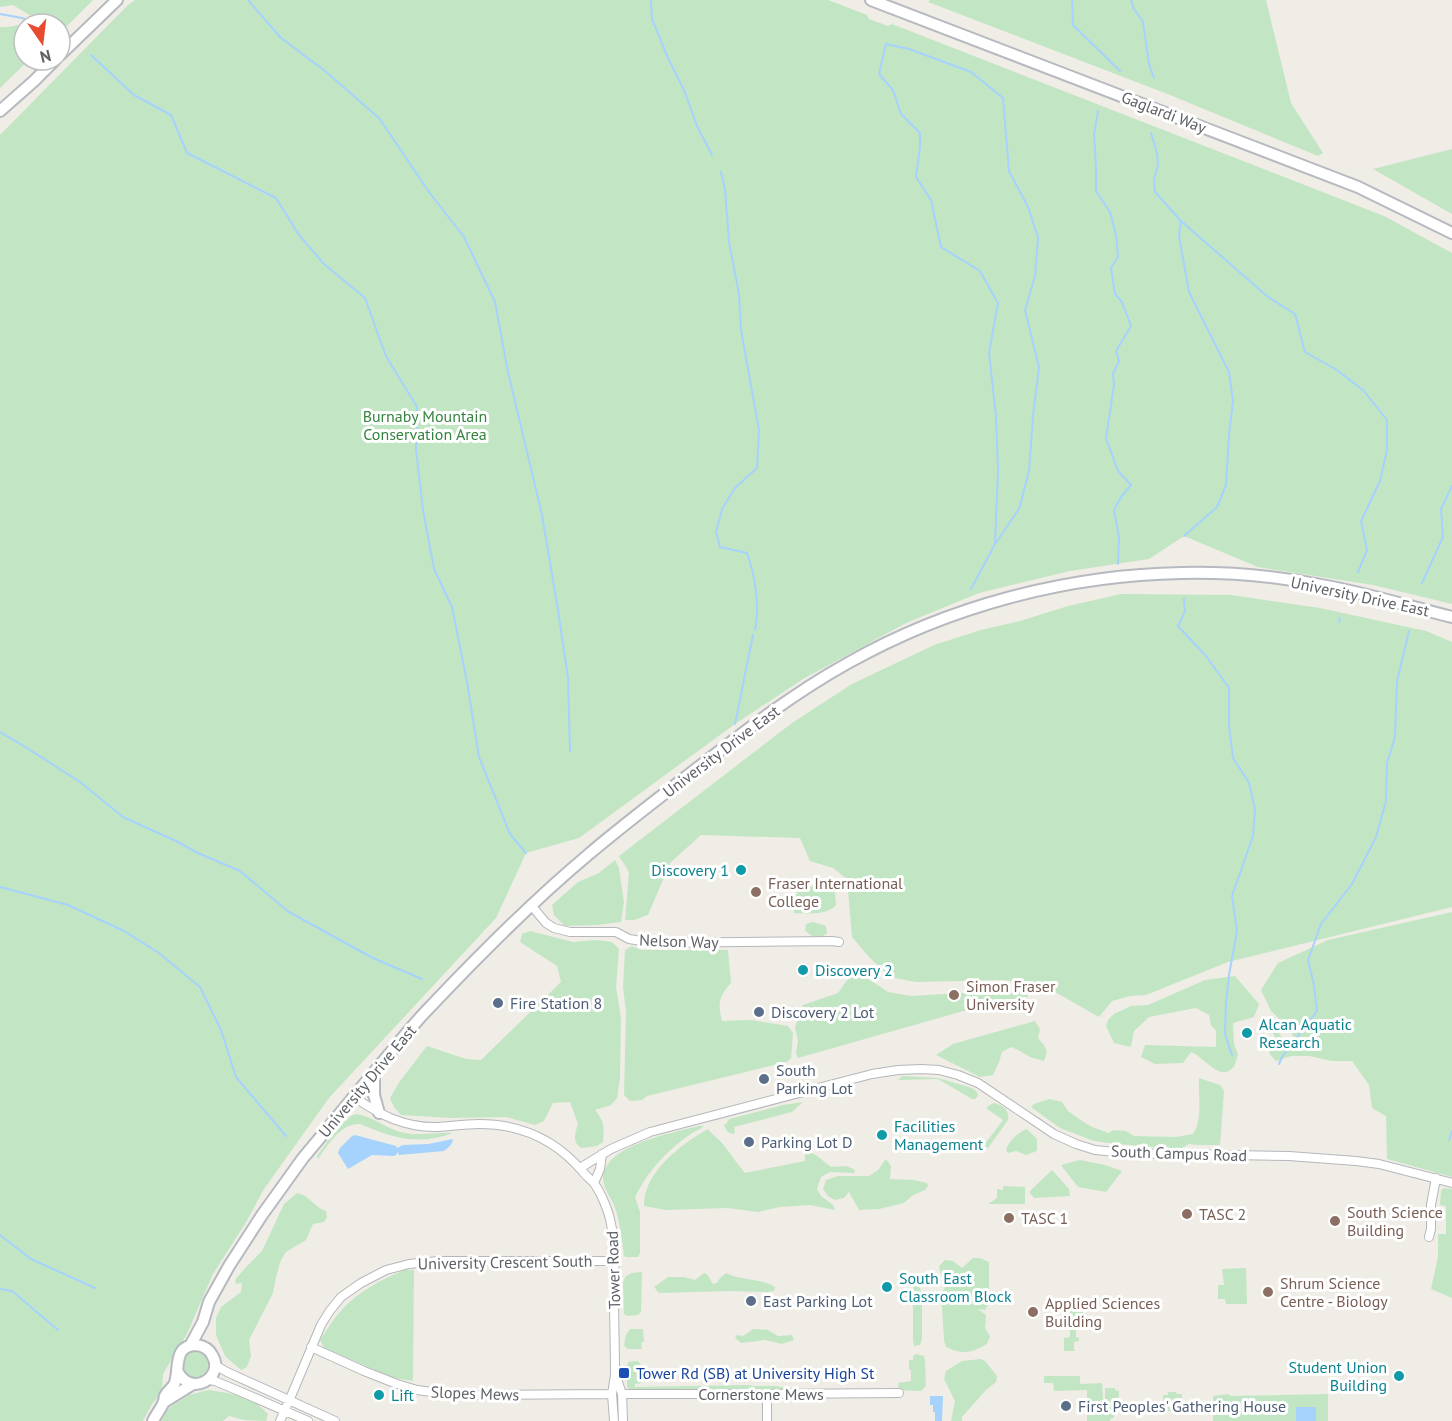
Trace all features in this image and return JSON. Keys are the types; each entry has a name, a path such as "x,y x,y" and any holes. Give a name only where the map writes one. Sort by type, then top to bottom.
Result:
{"street":[{"path":"72,43 117,0"},
{"name":"Gaglardi Way","path":"871,0 1358,187 1452,233"},
{"path":"0,111 43,72"},
{"name":"University Drive East","path":"190,1346 203,1322 216,1288 251,1232 303,1158 431,1005 531,906 620,827 725,747 848,663 948,617 999,600 1052,588 1136,576 1183,573 1227,574 1289,580 1333,587 1452,617"},
{"name":"Nelson Way","path":"531,906 546,923 562,930 616,932 630,939 654,943 840,942"},
{"name":"South Campus Road","path":"580,1168 630,1139 665,1128 872,1074 921,1069 939,1070 978,1083 1054,1134 1095,1150 1126,1153 1289,1156 1356,1161 1379,1164 1452,1183"},
{"path":"374,1073 374,1095 379,1113"},
{"name":"Tower Road","path":"354,1097 397,1122 424,1127 478,1124 506,1126 531,1132 564,1152 594,1183 608,1212 611,1224 614,1261 615,1375 612,1394 614,1421"},
{"path":"594,1183 600,1169 602,1154"},
{"path":"1429,1237 1436,1178"},
{"name":"University Crescent South","path":"279,1421 321,1324 329,1312 341,1298 361,1283 386,1270 409,1264 438,1261 614,1261"},
{"name":"University Drive East","path":"203,1322 206,1327 208,1350"},
{"path":"153,1421 165,1396 173,1387 180,1353 190,1346 203,1347 212,1354 215,1365 209,1380"},
{"name":"Slopes Mews","path":"311,1347 390,1382 425,1391 454,1395 612,1394"},
{"path":"215,1365 335,1421"},
{"path":"177,1370 183,1379 193,1384 209,1380 215,1381 308,1421"},
{"name":"Tower Road","path":"615,1375 622,1394 623,1421"},
{"path":"164,1402 193,1384"},
{"name":"Cornerstone Mews","path":"622,1394 899,1393"},
{"path":"767,1394 767,1421"}],"green space":[{"path":"0,0 93,0 72,21 72,12 24,12 13,5 0,7"},
{"name":"Burnaby Mountain Conservation Area","path":"135,0 828,0 867,15 869,19 888,26 892,24 1384,216 1452,253 1452,604 1373,585 1258,567 1184,536 1149,559 1070,571 979,593 906,623 803,679 735,724 579,838 526,853 496,918 329,1098 264,1189 213,1274 187,1334 163,1374 162,1392 143,1421 0,1421 0,135 62,72 72,72 72,62"},
{"path":"930,0 1266,0 1291,103 1323,153 1318,156 1170,95 928,2"},
{"path":"12,26 12,72 17,72 0,88 0,27"},
{"path":"1452,149 1452,214 1373,169"},
{"path":"1121,594 1231,595 1320,608 1426,631 1452,642 1452,907 1228,962 1146,995 1112,1001 1099,1017 1057,993 1031,983 1001,980 916,982 890,977 852,937 847,879 833,868 810,861 800,838 701,835 670,863 648,915 634,920 625,920 629,872 619,856 792,723 852,684 934,645 1068,606"},
{"path":"615,860 619,868 624,902 621,922 565,926 554,915 552,905 578,882 599,873"},
{"path":"826,885 835,893 836,905 832,909 822,912 794,913 793,902 799,889"},
{"path":"1452,912 1452,1177 1387,1159 1386,1116 1372,1108 1369,1085 1352,1061 1291,1056 1276,1061 1269,1053 1275,1037 1265,1018 1270,1019 1283,1039 1296,1043 1290,1029 1271,1011 1261,990 1278,963 1328,940"},
{"path":"813,922 826,926 827,933 818,937 810,935 805,930 806,924"},
{"path":"530,931 573,942 596,940 612,942 619,949 616,987 621,1018 620,1078 617,1098 611,1105 595,1110 604,1128 603,1142 597,1146 581,1148 576,1143 575,1134 578,1124 570,1102 553,1103 544,1121 535,1125 506,1117 452,1118 401,1115 390,1098 427,1046 466,1059 481,1060 561,982 557,966 520,942 522,934"},
{"path":"632,946 642,950 728,950 731,983 720,1001 722,1021 751,1020 788,1026 793,1033 791,1058 787,1062 647,1096 642,1100 630,1101 624,1095 626,1012 623,987 625,950"},
{"path":"861,974 888,992 911,996 1022,992 1028,995 1021,1004 1009,1001 967,1010 798,1058 795,1027 803,1005 838,993 850,976"},
{"path":"1235,976 1259,1004 1254,1017 1233,1023 1234,1044 1238,1055 1234,1067 1227,1072 1217,1070 1191,1052 1183,1063 1155,1064 1141,1057 1145,1045 1216,1047 1216,1031 1211,1025 1209,1015 1196,1008 1149,1017 1134,1031 1131,1047 1114,1043 1106,1026 1114,1014 1131,1006 1148,1005 1205,980"},
{"path":"1035,1021 1040,1029 1038,1038 1047,1052 1044,1061 1011,1047 1002,1052 993,1075 980,1077 936,1055 953,1044"},
{"path":"902,1076 938,1078 972,1088 978,1096 972,1099 938,1079 898,1080"},
{"path":"1199,1078 1220,1085 1224,1091 1220,1145 1189,1144 1180,1149 1094,1141 1060,1128 1031,1107 1049,1099 1062,1102 1068,1111 1082,1121 1109,1133 1113,1130 1126,1131 1134,1136 1176,1137 1193,1134 1196,1128 1199,1115"},
{"path":"803,1102 792,1112 734,1127 735,1133 733,1134 724,1126 729,1119"},
{"path":"993,1103 1005,1108 1008,1120 988,1148 984,1145 1003,1120 986,1108"},
{"path":"356,1114 405,1133 453,1133 417,1140 384,1133 360,1124 353,1125 341,1131 318,1159 317,1156 335,1132 345,1121"},
{"path":"704,1126 664,1156 640,1188 635,1197 640,1212 640,1253 638,1257 624,1256 618,1217 604,1184 604,1171 611,1160 639,1143"},
{"path":"708,1129 723,1144 745,1173 805,1161 805,1150 816,1155 831,1167 847,1166 855,1170 854,1173 830,1172 821,1177 817,1189 835,1210 810,1205 780,1207 758,1212 727,1208 666,1210 644,1206 645,1194 657,1171 676,1151"},
{"path":"1027,1129 1037,1139 1037,1151 1026,1155 1016,1151 1008,1153 1007,1146 1017,1135"},
{"path":"886,1159 891,1166 890,1179 914,1180 927,1183 928,1186 904,1203 879,1209 859,1210 849,1192 844,1198 835,1200 823,1189 826,1180 838,1176 869,1176 878,1170"},
{"path":"1080,1160 1122,1171 1106,1192 1078,1187 1061,1165"},
{"path":"1052,1170 1069,1189 1070,1196 1034,1198 1029,1192"},
{"path":"1003,1186 1025,1187 1025,1204 988,1204 997,1198 997,1189 1003,1190"},
{"path":"1452,1189 1452,1298 1431,1289 1438,1257 1438,1234 1446,1234 1446,1206 1440,1205 1441,1190"},
{"path":"297,1193 326,1211 327,1217 324,1222 313,1224 306,1240 286,1252 281,1260 273,1293 249,1340 251,1356 247,1367 241,1370 225,1356 216,1335 216,1318 221,1307 241,1292 242,1283 236,1284 235,1280 262,1251 284,1204"},
{"path":"973,1258 989,1262 989,1303 985,1310 978,1309 986,1315 985,1328 990,1336 987,1344 962,1352 946,1347 944,1340 941,1293 948,1283 941,1275 939,1266 945,1260 953,1261 962,1268"},
{"path":"1246,1268 1247,1304 1226,1304 1225,1299 1218,1299 1218,1285 1224,1285 1222,1269"},
{"path":"405,1270 414,1270 413,1381 394,1378 324,1348 320,1340 334,1319 353,1299 369,1287"},
{"path":"642,1272 641,1312 638,1315 627,1316 624,1314 623,1283 625,1277 631,1273"},
{"path":"704,1273 713,1284 717,1283 726,1273 775,1287 774,1291 768,1292 659,1293 654,1287 668,1277 695,1280"},
{"path":"916,1285 920,1288 922,1297 922,1339 920,1345 914,1346 913,1289"},
{"path":"1070,1308 1078,1308 1078,1312 1083,1312 1086,1321 1079,1321 1079,1329 1076,1330 1076,1337 1079,1341 1074,1342 1076,1351 1064,1351 1064,1338 1070,1337"},
{"path":"630,1329 643,1329 642,1349 627,1349 624,1345"},
{"path":"753,1329 768,1330 778,1336 792,1335 794,1340 782,1344 765,1340 741,1343 735,1338"},
{"path":"195,1352 204,1356 208,1365 204,1374 195,1378 186,1374 182,1365 186,1356"},
{"path":"916,1354 924,1356 926,1386 921,1391 899,1390 898,1383 911,1381 909,1360 913,1360"},
{"path":"981,1359 997,1376 996,1382 962,1417 962,1421 951,1421 955,1401 944,1379 946,1371 962,1361"},
{"path":"638,1361 641,1365 641,1383 635,1384 635,1387 749,1385 775,1386 804,1391 634,1392 627,1387 625,1367 628,1362"},
{"path":"1044,1376 1080,1376 1080,1384 1102,1383 1103,1399 1113,1408 1114,1418 1110,1421 1087,1421 1087,1390 1054,1391 1053,1383 1044,1383"},
{"path":"1105,1388 1115,1388 1119,1391 1118,1403 1114,1407 1105,1399"},
{"path":"208,1390 233,1394 248,1400 268,1414 266,1421 244,1420 229,1416 223,1421 161,1421 169,1408 189,1395"},
{"path":"1168,1392 1182,1394 1182,1411 1164,1411 1164,1415 1158,1415 1163,1395 1168,1395"},
{"path":"1228,1394 1231,1396 1328,1394 1328,1421 1213,1421 1213,1396"}],"water":[{"path":"355,1135 397,1148 403,1145 428,1144 453,1139 444,1151 399,1155 398,1152 394,1156 372,1155 348,1169 338,1153 340,1148"},
{"path":"930,1396 943,1396 942,1421 935,1421"},
{"path":"1296,1407 1316,1407 1316,1421 1296,1421"}],"waterway":[{"path":"248,0 281,38 325,71 379,118 429,192 464,237 495,302 508,372 542,515 558,610 568,678 570,751"},
{"path":"651,0 652,19 684,90 697,126 712,155"},
{"path":"1072,0 1073,25 1120,71"},
{"path":"1131,0 1143,22 1149,64 1154,78"},
{"path":"0,14 12,16"},
{"path":"971,589 995,544 1019,509 1029,471 1039,367 1025,310 1035,276 1038,237 1028,207 1009,171 1003,98 971,72 909,49 886,44 879,74 893,90 901,114 920,133 916,177 931,200 941,247 980,271 998,303 989,353 996,416 998,471 995,544"},
{"path":"91,55 134,95 171,115 187,153 276,198 299,235 324,264 365,298 386,356 417,407 416,450 423,510 434,569 452,607 479,757 510,834 526,853"},
{"path":"1098,111 1094,135 1096,191 1110,212 1116,235 1118,257 1111,268 1115,294 1122,302 1131,326 1116,351 1119,361 1113,374 1114,385 1106,438 1118,471 1131,485 1114,510 1119,537 1118,564"},
{"path":"1151,133 1158,166 1154,179 1155,192 1181,221 1179,236 1189,292 1229,372 1233,401 1226,485 1217,507 1184,536"},
{"path":"721,172 725,189 729,242 739,294 741,330 759,430 757,468 735,488 722,509 716,532 720,547 747,553 756,591 755,630"},
{"path":"1181,221 1268,297 1295,314 1305,352 1337,370 1364,391 1387,420 1387,450 1380,481 1361,521 1367,550 1358,572"},
{"path":"1422,583 1443,537 1441,509 1452,486"},
{"path":"1184,599 1185,611 1178,626 1206,656 1229,688 1229,725 1233,758 1249,783 1255,809 1253,836 1232,896 1237,931 1229,975 1225,1034 1232,1055"},
{"path":"1339,622 1340,618"},
{"path":"1279,1064 1317,1011 1308,960 1321,924 1352,884 1376,837 1386,801 1387,763 1395,737 1397,681 1409,631"},
{"path":"735,724 753,635"},
{"path":"0,732 80,782 123,817 240,871 289,912 373,958 422,979"},
{"path":"0,887 68,905 124,931 159,953 200,987 221,1030 236,1077 286,1136"},
{"path":"1449,1140 1452,1131"},
{"path":"0,1235 31,1259 95,1288"},
{"path":"0,1289 12,1291 58,1330"}],"place":[{"name":"Discovery 1","path":"741,870"},
{"name":"Fraser International College","path":"756,892"},
{"name":"Discovery 2","path":"803,970"},
{"name":"Simon Fraser University","path":"954,995"},
{"name":"Fire Station 8","path":"498,1003"},
{"name":"Discovery 2 Lot","path":"759,1012"},
{"name":"Alcan Aquatic Research","path":"1247,1033"},
{"name":"South Parking Lot","path":"764,1079"},
{"name":"Facilities Management","path":"882,1135"},
{"name":"Parking Lot D","path":"749,1142"},
{"name":"TASC 2","path":"1187,1214"},
{"name":"TASC 1","path":"1009,1218"},
{"name":"South Science Building","path":"1335,1221"},
{"name":"South East Classroom Block","path":"887,1287"},
{"name":"Shrum Science Centre - Biology","path":"1268,1292"},
{"name":"East Parking Lot","path":"751,1301"},
{"name":"Applied Sciences Building","path":"1033,1312"},
{"name":"Tower Rd (SB) at University High St","path":"624,1373"},
{"name":"Student Union Building","path":"1399,1376"},
{"name":"Lift","path":"379,1395"},
{"name":"First Peoples' Gathering House","path":"1066,1406"}]}
